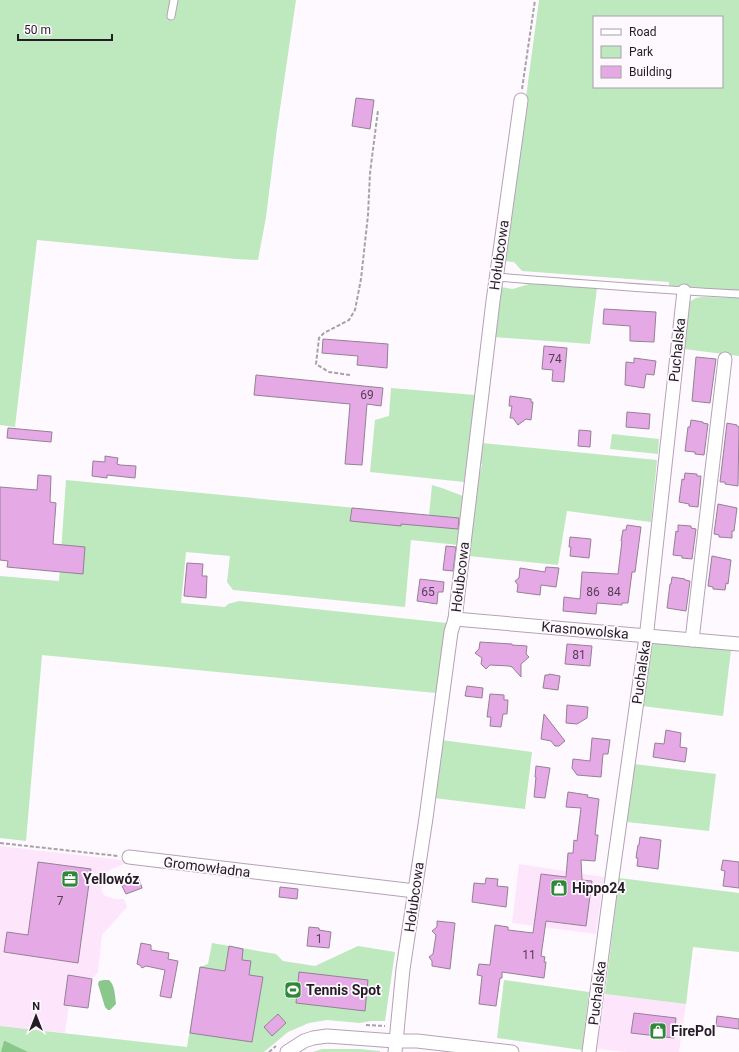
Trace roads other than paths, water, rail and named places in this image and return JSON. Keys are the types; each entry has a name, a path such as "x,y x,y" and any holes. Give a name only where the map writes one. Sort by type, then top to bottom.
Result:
{"street":[{"name":"Hołubcowa","path":"395,1046 403,968 451,632 455,619 496,277 521,100"},
{"name":"Puchalska","path":"589,1052 646,636 684,291"},
{"path":"692,640 725,359"},
{"name":"Krasnowolska","path":"455,619 739,644"},
{"name":"Gromowładna","path":"129,857 415,891"},
{"path":"287,1052 304,1041 319,1036 353,1037 395,1046 417,1041 512,1052"}],"lane":[{"path":"171,16 174,0"},
{"path":"496,277 739,294"}],"place":[{"name":"Yellowóz","path":"70,879"},
{"name":"Hippo24","path":"559,888"},
{"name":"Tennis Spot","path":"293,990"},
{"name":"FirePol","path":"658,1031"}]}
